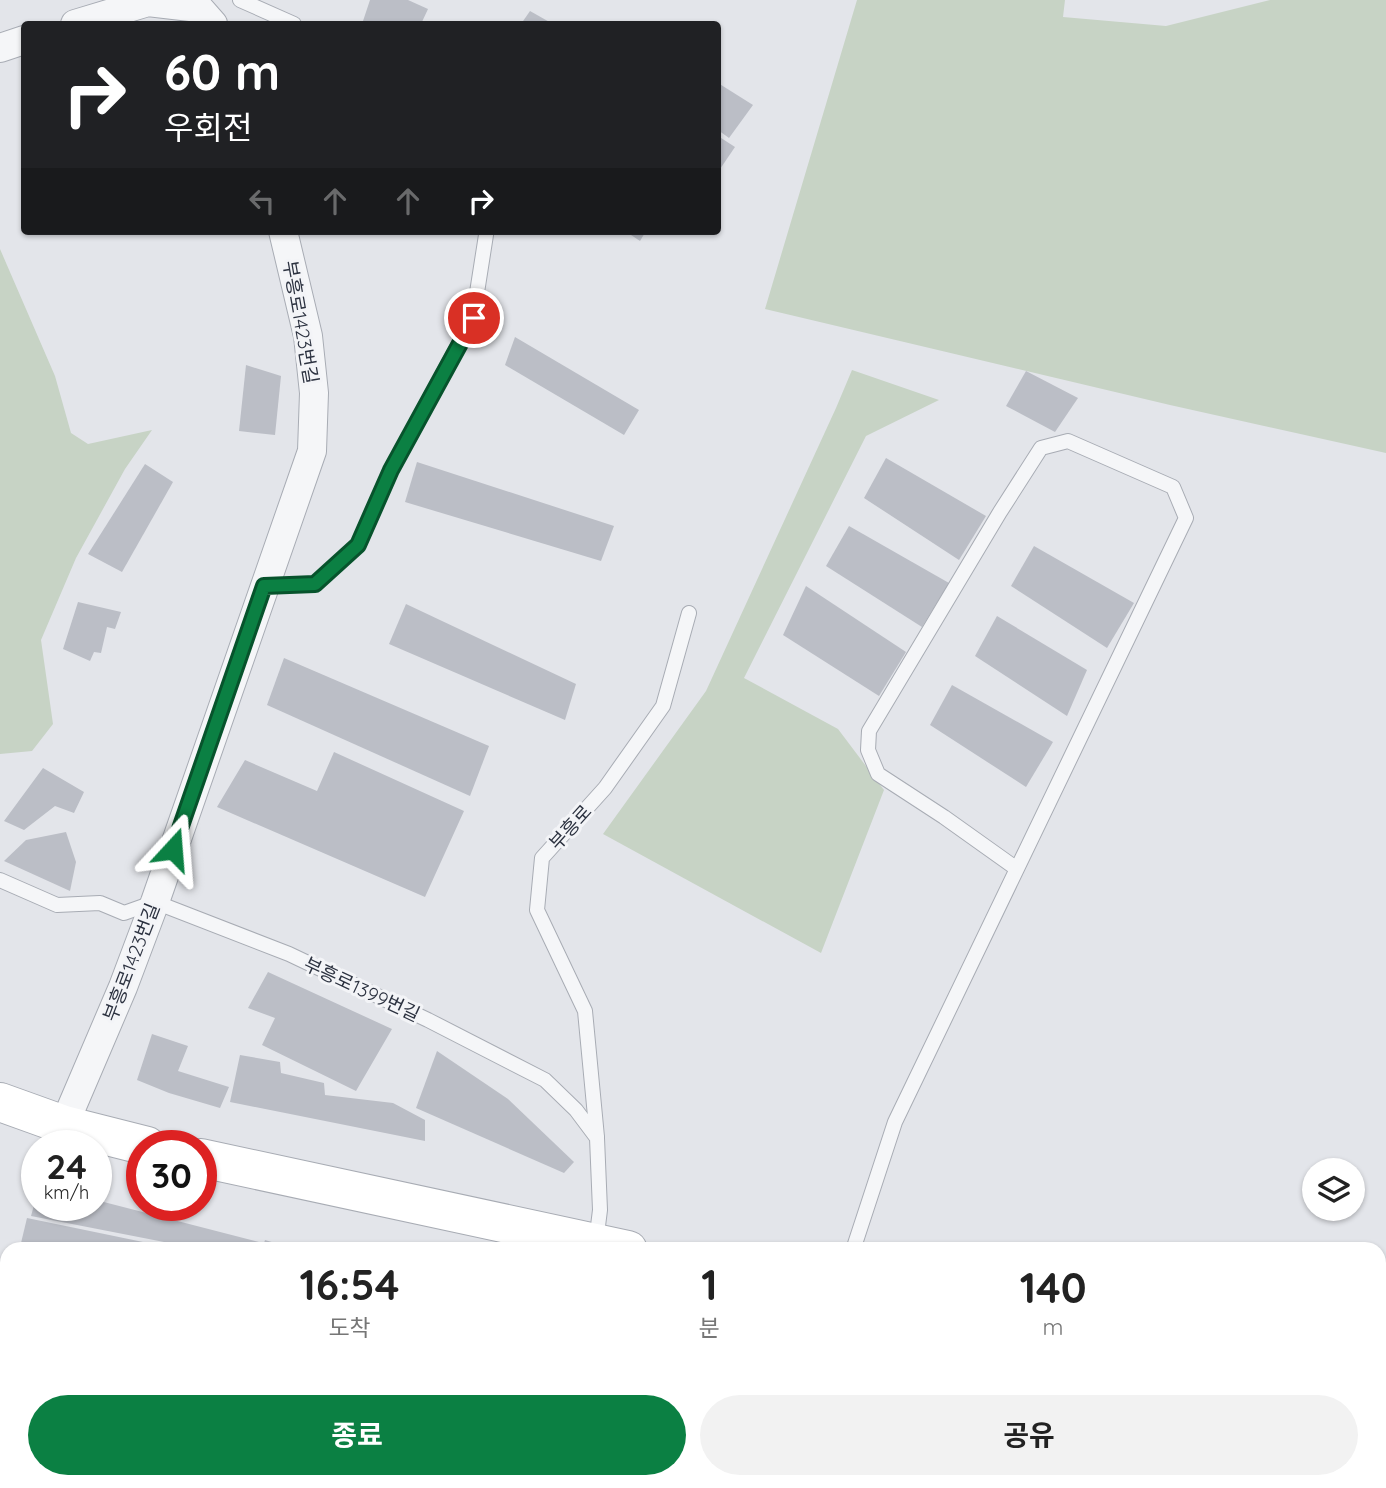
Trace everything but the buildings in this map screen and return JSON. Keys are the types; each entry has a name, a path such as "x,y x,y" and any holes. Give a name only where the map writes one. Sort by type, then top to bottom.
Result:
{"main road":[{"path":"0,1102 64,1125 126,1141"},
{"path":"217,1161 593,1242"}],"street":[{"path":"85,21 148,2 208,11"},
{"path":"0,48 21,41"},
{"name":"부흥로1423번길","path":"64,1125 118,1000 155,902 312,450 314,393 308,336 285,235"}],"lane":[{"path":"240,0 287,21"},
{"path":"264,586 315,584 358,545 391,470 474,318 486,235"},
{"path":"856,1242 895,1122 1017,869 1186,518 1173,487 1068,441 1041,448 869,731 869,750 878,774 1017,869"},
{"name":"부흥로","path":"597,1138 585,1011 537,910 542,858 605,788 663,706 689,613"},
{"path":"0,880 57,905 100,903 124,913 155,902"},
{"name":"부흥로1399번길","path":"155,902 289,954 429,1020 545,1080 576,1110 597,1138"},
{"path":"597,1138 600,1210 611,1242"}],"green space":[{"path":"857,0 1065,0 1063,17 1166,26 1270,0 1386,0 1386,453 765,309"},
{"path":"0,249 55,376 71,433 88,444 152,430 125,469 76,558 41,640 53,724 32,751 0,754"},
{"path":"852,370 939,400 866,436 744,678 838,729 884,790 821,953 603,834 706,691"}],"route":[{"path":"173,849 264,586 315,584 358,545 391,470 474,318"}]}
